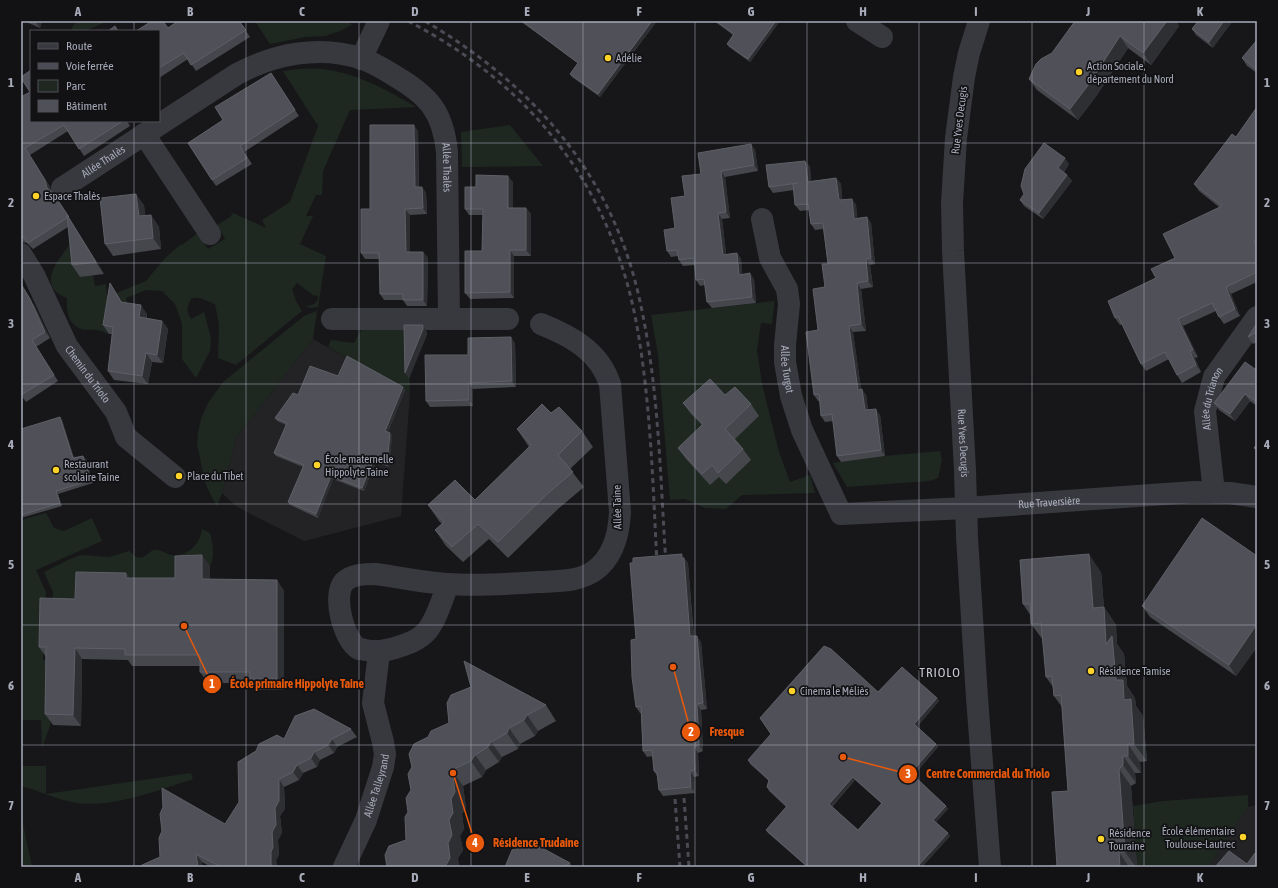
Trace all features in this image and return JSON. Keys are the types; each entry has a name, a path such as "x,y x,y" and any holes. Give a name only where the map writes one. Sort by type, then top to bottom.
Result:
{"street":[{"path":"857,21 882,37"},
{"name":"Rue Yves Decugis","path":"979,21 969,53 964,77 956,138 952,203 976,686 990,867"},
{"path":"361,59 378,22"},
{"name":"Allée Thalès","path":"62,188 237,74 263,62 295,54 319,52 338,53 361,59 378,66 421,93 430,103 442,125 446,139 447,152 449,319"},
{"path":"144,134 210,234"},
{"name":"Allée Turgot","path":"762,219 770,258 787,288 789,304 785,345 791,396 802,430 841,514"},
{"name":"Chemin du Triolo","path":"21,254 34,275 67,346 116,412 126,437 175,477"},
{"name":"Allée du Trianon","path":"1214,492 1205,411 1214,376 1257,317"},
{"path":"332,319 508,319"},
{"name":"Allée Taine","path":"448,584 435,618 426,631 411,643 379,652 359,648 347,636 338,600 344,582 353,576 376,574 448,584 503,584 572,579 584,576 595,570 610,553 616,541 620,528 620,512 610,384 600,363 589,351 577,341 561,332 541,324"},
{"name":"Rue Traversière","path":"841,514 966,508 1214,492 1230,492 1257,497"},
{"name":"Allée Talleyrand","path":"344,867 366,820 383,767 385,754 384,742 373,703 379,652"}],"shaded area":[{"name":"École maternelle Hippolyte Taine","path":"313,339 410,393 401,516 304,541 237,507 222,493 236,438"},
{"name":"École élémentaire Toulouse-Lautrec","path":"1257,805 1257,867 1208,867 1248,807"}],"green space":[{"path":"77,21 108,21 87,30 72,30 72,27"},
{"path":"255,21 347,21 352,25 325,36 305,37 270,44"},
{"path":"318,69 346,74 382,88 416,107 350,110 323,171 322,195 316,195 306,216 313,216 300,244 326,256 318,307 310,308 305,306 314,304 317,301 318,296 313,295 297,283 292,289 296,301 302,311 236,365 218,358 219,324 215,304 201,298 191,299 188,309 189,316 191,319 204,312 211,338 210,351 196,378 182,359 182,323 175,304 162,291 146,290 126,298 127,304 113,308 109,334 100,330 81,329 72,323 67,309 67,298 57,292 52,286 51,278 57,262 74,239 80,277 93,275 95,286 106,284 107,297 146,281 165,258 181,244 182,245 198,233 208,249 225,239 217,225 230,217 233,213 266,228 262,220 290,202 318,126 283,71"},
{"path":"510,125 543,166 462,167 461,132"},
{"path":"774,301 772,324 761,323 757,350 762,384 779,452 790,482 810,475 815,493 742,495 726,509 705,508 685,499 670,500 658,355 651,315","holes":["759,416 733,440 714,439"]},
{"path":"317,311 313,339 236,438 222,493 217,506 205,482 197,444 201,419 208,403 223,382 304,316"},
{"path":"408,326 410,393 328,347 331,340 354,343 363,327"},
{"path":"940,451 942,460 938,478 929,481 847,487 833,463 885,456"},
{"path":"46,513 54,528 64,531 92,518 102,541 36,570 46,592 43,660 51,660 50,726 42,748 41,720 21,720 21,520"},
{"path":"202,529 210,533 213,550 212,562 210,566 183,567 182,589 83,610 52,607 53,592 44,572 81,555 109,557 129,551 136,557 142,558 153,550 171,555 182,554 192,549 196,545"},
{"path":"21,766 46,766 46,794 191,773 193,779 120,801 91,804 77,803 62,800 21,786"},
{"path":"1248,795 1248,807 1208,867 1137,867 1133,806 1163,801"},
{"path":"22,819 32,867 21,867"}],"building":[{"path":"152,21 163,21 168,28 178,21 239,21 246,30 191,65 184,53 160,67 160,30 138,30"},
{"name":"Adélie","path":"522,21 652,21 598,94 570,74 578,63"},
{"path":"716,21 776,21 748,59 727,44 734,34"},
{"name":"Action Sociale, département du Nord","path":"1075,21 1167,21 1143,53 1120,36 1089,84 1070,109 1029,79 1036,64 1041,59 1052,53"},
{"path":"1198,21 1224,21 1209,42 1192,29"},
{"path":"115,26 117,30 109,30"},
{"path":"1257,40 1257,70 1242,58"},
{"path":"30,71 30,92 21,78"},
{"path":"271,73 295,110 240,146 247,158 212,180 188,143 223,120 215,107"},
{"path":"30,92 30,122 121,122 79,149 64,125 25,148 45,180 47,188 53,193 69,217 67,215 67,218 28,243 21,236 21,97"},
{"path":"1257,107 1257,241 1254,241 1257,249 1257,272 1226,287 1235,309 1219,317 1212,303 1178,319 1193,350 1190,351 1196,365 1177,375 1165,352 1141,364 1118,316 1115,318 1108,301 1156,278 1151,269 1175,258 1163,234 1222,206 1194,184 1232,134 1236,137"},
{"path":"370,125 414,125 415,187 422,187 423,208 405,209 406,252 423,252 423,300 403,300 403,294 380,294 379,253 361,253 361,209 370,209"},
{"path":"1044,143 1065,158 1058,168 1067,175 1039,213 1020,200 1024,194 1021,186 1025,169"},
{"path":"751,144 754,165 721,171 726,212 718,213 723,255 737,253 739,275 750,273 752,297 707,302 704,279 696,280 694,258 679,260 677,250 667,251 664,230 675,228 671,198 685,196 682,176 701,174 698,153"},
{"path":"805,161 808,182 836,178 839,200 852,199 854,219 867,217 871,258 866,259 868,281 857,283 861,324 849,326 858,390 862,389 865,410 876,409 881,450 837,456 832,414 821,416 819,394 814,395 806,332 818,330 813,289 825,287 822,264 828,264 823,223 811,224 808,204 795,205 793,184 798,183 769,187 766,165"},
{"path":"476,175 508,176 508,208 526,208 526,250 510,250 510,292 465,293 465,251 482,251 483,209 465,209 465,187 476,187"},
{"path":"136,194 139,216 151,215 153,238 105,244 100,198"},
{"path":"67,215 96,262 72,265"},
{"path":"110,283 121,302 141,305 139,317 162,321 157,355 146,353 142,376 108,371 113,327 103,325"},
{"path":"21,284 30,299 45,332 32,340 54,375 21,395"},
{"path":"1257,323 1257,332 1248,337"},
{"path":"404,325 423,325 423,329 405,373"},
{"path":"511,337 512,381 469,383 469,400 426,401 425,355 468,355 468,338"},
{"path":"347,356 403,387 385,431 390,433 387,464 374,459 362,488 331,476 316,514 288,502 304,465 274,453 287,423 275,418 293,393 298,395 310,366 338,376"},
{"path":"1245,362 1255,369 1257,367 1257,402 1245,394 1230,414 1214,403"},
{"path":"710,379 725,395 735,387 751,404 725,429 743,449 718,473 712,465 702,474 678,448 703,424 683,403"},
{"path":"542,404 551,413 559,407 582,431 558,455 573,472 547,494 498,542 478,524 452,547 435,530 444,522 428,505 455,480 475,500 531,445 517,429"},
{"name":"Restaurant scolaire Taine","path":"60,417 73,458 83,456 91,480 56,491 60,503 21,515 21,474 23,473 21,467 21,429"},
{"path":"1202,518 1257,556 1257,624 1229,665 1142,606"},
{"path":"682,554 681,558 684,558 690,636 697,636 703,703 697,704 699,745 694,747 695,770 690,771 691,787 659,790 657,772 654,771 652,750 643,751 641,706 636,707 632,677 631,640 636,639 630,563 633,563 633,558"},
{"path":"1089,554 1093,608 1104,607 1106,644 1112,636 1116,680 1123,680 1124,700 1131,699 1134,744 1128,744 1128,756 1123,756 1123,765 1119,769 1125,852 1119,852 1120,867 1050,867 1057,866 1052,792 1068,791 1061,695 1054,696 1052,676 1046,677 1041,623 1031,624 1030,604 1023,604 1020,560"},
{"path":"202,555 202,579 277,580 277,679 250,679 250,672 200,672 200,655 125,655 125,649 75,648 73,715 45,714 46,647 39,647 40,598 75,599 76,572 126,573 126,578 175,578 175,556"},
{"path":"824,646 831,649 878,692 902,667 937,698 914,724 936,744 911,773 946,806 933,820 948,833 917,867 808,867 766,830 787,806 767,787 769,780 748,760 771,734 760,718","holes":["853,777 882,803 858,830 829,804"]},
{"path":"464,661 546,705 527,715 524,720 509,728 507,733 491,742 488,747 475,755 471,761 452,770 455,792 451,799 453,813 449,820 452,835 448,843 450,858 446,867 387,867 385,855 389,846 406,840 405,817 408,812 406,798 411,790 408,774 412,767 409,754 414,744 428,737 431,731 449,723 447,703 451,695 471,687"},
{"path":"314,709 351,729 332,739 328,745 314,752 311,758 297,765 293,772 279,779 279,801 275,808 276,825 272,832 273,847 271,852 271,867 221,867 196,854 198,867 142,867 142,865 160,857 159,838 162,831 160,814 163,807 162,788 225,824 239,802 238,762 256,751 259,744 277,735 284,739 295,716"},
{"path":"531,842 570,863 562,867 505,867 512,850"},
{"path":"1229,851 1247,864 1255,853 1257,855 1257,867 1215,867"}],"railway":[{"path":"408,21 453,48 494,78 530,111 562,148 588,189 610,233 626,281 638,332 646,390 651,448 657,565"},
{"path":"425,21 464,46 500,74 533,104 562,136 587,172 609,211 626,252 639,297 646,330 658,430 666,564"},
{"path":"684,798 689,867"},
{"path":"675,799 680,867"}],"place":[{"name":"Adélie","path":"608,58"},
{"name":"Action Sociale, département du Nord","path":"1079,72"},
{"name":"Espace Thalès","path":"36,196"},
{"name":"École maternelle Hippolyte Taine","path":"317,465"},
{"name":"Restaurant scolaire Taine","path":"56,470"},
{"name":"Place du Tibet","path":"179,476"},
{"name":"École primaire Hippolyte Taine","path":"184,626"},
{"name":"Fresque","path":"673,667"},
{"name":"Résidence Tamise","path":"1091,671"},
{"name":"Cinema le Méliès","path":"792,691"},
{"name":"Centre Commercial du Triolo","path":"843,757"},
{"name":"Résidence Trudaine","path":"453,773"},
{"name":"École élémentaire Toulouse-Lautrec","path":"1243,837"},
{"name":"Résidence Touraine","path":"1101,839"}],"district":[{"name":"TRIOLO","path":"940,672"}]}
